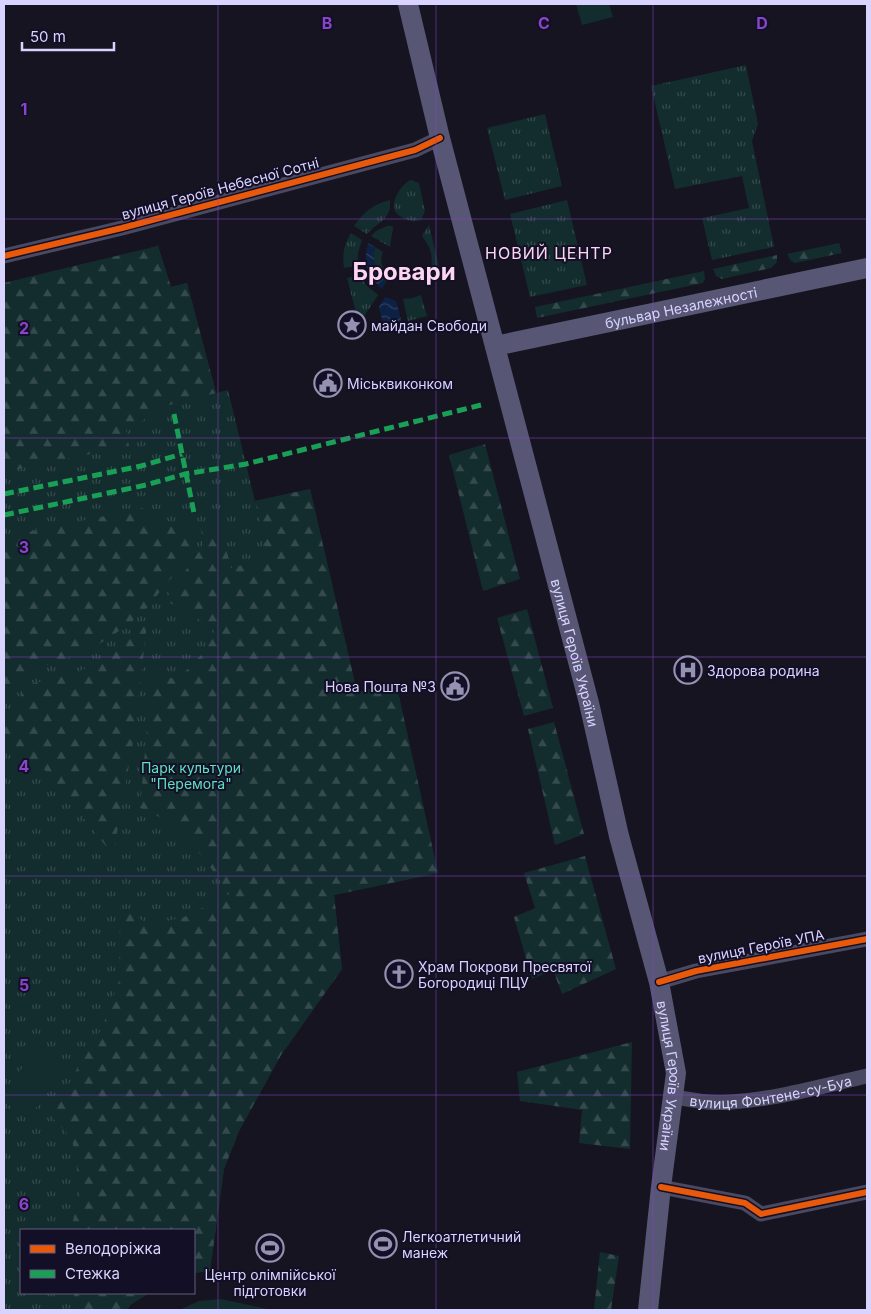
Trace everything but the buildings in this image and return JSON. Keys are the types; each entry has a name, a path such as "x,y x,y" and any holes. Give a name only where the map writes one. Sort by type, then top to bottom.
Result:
{"main road":[{"name":"вулиця Героїв України","path":"408,4 440,138 589,703 619,836 659,982 676,1072 648,1310"},
{"name":"бульвар Незалежності","path":"495,346 867,268"}],"street":[{"name":"вулиця Героїв Небесної Сотні","path":"4,256 122,228 415,150 440,138"},
{"name":"вулиця Героїв УПА","path":"659,982 696,971 867,939"},
{"name":"вулиця Фонтене-су-Буа","path":"674,1097 729,1103 776,1096 867,1076"},
{"path":"661,1187 745,1204 761,1214 867,1192"}],"green space":[{"path":"576,4 609,4 613,17 582,25"},
{"path":"746,65 758,124 752,141 774,247 712,260 702,218 749,208 742,176 675,189 651,86"},
{"path":"545,114 562,186 505,200 487,128"},
{"path":"411,180 419,183 425,211 421,220 418,221 403,218 397,214 394,207 395,198 398,193"},
{"path":"390,200 387,216 367,234 354,226 369,209"},
{"path":"567,200 587,285 530,297 510,214"},
{"path":"429,225 442,279 430,271 431,253 428,244 422,236"},
{"path":"387,226 393,226 390,247 371,236 376,231"},
{"path":"351,233 362,240 358,253 358,265 344,268 344,250"},
{"path":"839,243 842,253 795,263 791,261 787,254"},
{"name":"Парк культури \"Перемога\"","path":"158,246 171,287 187,283 216,393 228,390 255,501 310,489 357,692 396,683 438,873 334,895 342,969 281,1055 239,1131 224,1169 210,1271 195,1273 195,1229 20,1229 20,1294 147,1294 130,1305 127,1310 4,1310 4,283"},
{"path":"158,246 171,287 187,283 216,393 169,405 126,430 129,446 4,472 4,283"},
{"path":"375,247 383,252 382,265 391,276 386,282 375,266"},
{"path":"777,255 777,262 771,268 722,279 716,276 713,269"},
{"path":"704,271 705,279 703,283 537,318 535,307"},
{"path":"360,275 366,285 378,295 359,324 347,278"},
{"path":"421,295 427,316 408,321 403,299"},
{"path":"485,444 520,579 483,591 449,455"},
{"path":"310,489 357,692 396,683 438,873 334,895 342,969 281,1055 239,1131 224,1169 210,1271 195,1273 195,1229 71,1229 80,1189 72,1139 51,1116 102,1028 119,981 120,907 150,925 184,917 230,894 201,855 172,823 140,808 152,671 177,680 203,653 215,629 165,600 204,544 200,526 219,521 231,568 268,558 255,501"},
{"path":"143,508 146,521 191,526 194,545 190,558 164,586 149,606 128,625 87,652 28,671 8,691 4,699 4,537"},
{"path":"527,609 553,708 524,716 497,618"},
{"path":"147,624 134,737 113,855 47,772 4,740 4,722 28,685 88,668 115,650"},
{"path":"554,722 584,834 555,845 528,729"},
{"path":"585,856 616,969 562,994 553,970 532,979 514,917 535,908 524,873"},
{"path":"632,1042 630,1149 579,1143 582,1110 520,1101 517,1072"},
{"path":"39,1045 67,1065 28,1119 4,1101 4,1093"},
{"path":"600,1252 619,1256 611,1310 594,1310"},
{"path":"74,1294 147,1294 130,1305 127,1310 75,1310"},
{"path":"221,1299 272,1310 179,1310 199,1301"}],"water":[{"path":"368,243 375,247 375,266 386,282 382,289 372,278 367,268"},
{"path":"385,297 396,301 402,323 384,327 379,307"}],"marked path":[{"path":"4,515 146,485 185,474 246,464 481,405"},
{"path":"174,414 194,513"},
{"path":"4,494 141,466 182,454"}],"cycle path":[{"path":"4,256 122,228 415,150 440,138"},
{"path":"659,982 696,971 867,939"},
{"path":"661,1187 745,1203 761,1214 867,1192"}],"place":[{"name":"майдан Свободи","path":"352,325"},
{"name":"Міськвиконком","path":"328,383"},
{"name":"Здорова родина","path":"688,670"},
{"name":"Нова Пошта №3","path":"455,686"},
{"name":"Храм Покрови Пресвятої Богородиці ПЦУ","path":"399,974"},
{"name":"Легкоатлетичний манеж","path":"383,1244"},
{"name":"Центр олімпійської підготовки","path":"270,1248"}],"district":[{"name":"НОВИЙ ЦЕНТР","path":"549,253"},
{"name":"Бровари","path":"404,271"}]}
